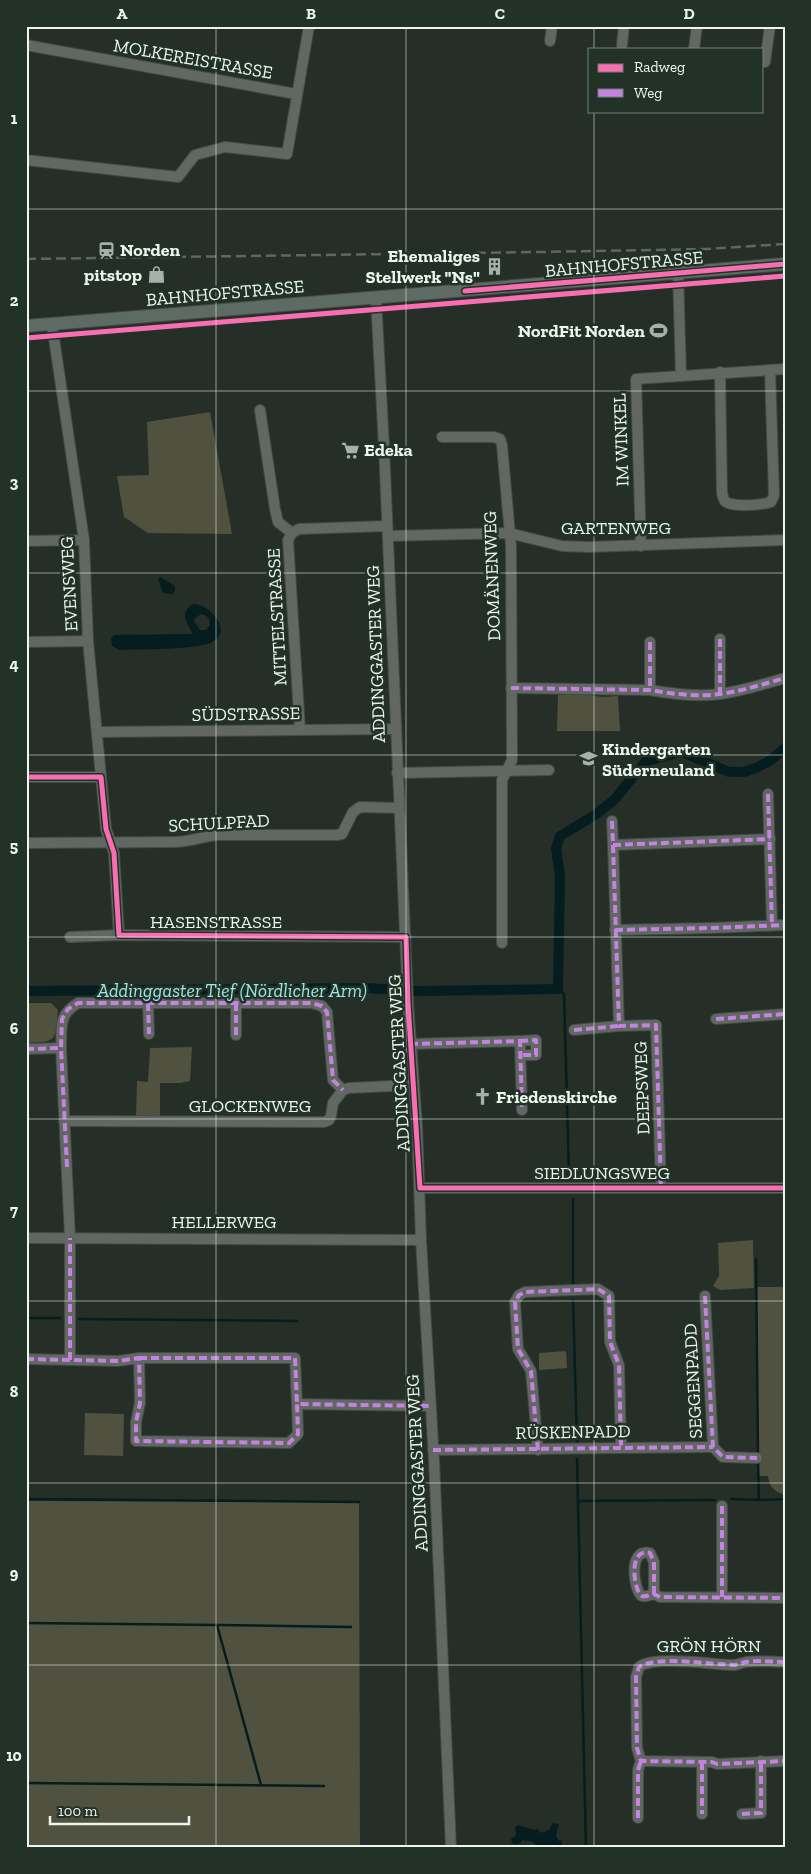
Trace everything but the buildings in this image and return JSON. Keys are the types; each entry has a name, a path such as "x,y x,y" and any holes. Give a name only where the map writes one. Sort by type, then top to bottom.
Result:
{"main road":[{"name":"BAHNHOFSTRASSE","path":"26,326 785,264"}],"street":[{"path":"26,160 178,177 195,155 226,146 286,154 309,26"},
{"path":"550,41 552,26"},
{"path":"622,45 624,26"},
{"path":"694,48 697,26"},
{"path":"765,62 770,26"},
{"name":"MOLKEREISTRASSE","path":"26,45 296,94"},
{"path":"678,273 682,375 785,369"},
{"name":"ADDINGGASTER WEG","path":"376,298 410,1044 420,1188 421,1240 452,1848"},
{"name":"EVENSWEG","path":"52,325 84,540 88,641 106,829 111,842"},
{"path":"720,372 722,493 724,500 728,503 746,505 766,504 771,502 774,495 770,370"},
{"name":"IM WINKEL","path":"641,546 636,379 682,375"},
{"name":"MITTELSTRASSE","path":"260,410 278,522 292,533"},
{"name":"DOMÄNENWEG","path":"442,437 494,437 500,438 502,445 511,546 512,760 502,780 502,943"},
{"name":"MITTELSTRASSE","path":"300,730 288,540 292,533 299,529 388,531"},
{"name":"GARTENWEG","path":"388,531 509,533 562,546 589,548 785,540"},
{"path":"26,541 84,540"},
{"path":"720,639 720,694"},
{"path":"26,642 88,641"},
{"path":"650,642 650,690"},
{"path":"511,688 650,690 697,695 720,694 785,678"},
{"name":"SÜDSTRASSE","path":"97,732 396,729"},
{"path":"397,773 548,770"},
{"path":"26,777 101,777"},
{"path":"768,794 772,925"},
{"name":"SCHULPFAD","path":"26,843 189,842 201,837 216,835 337,835 342,834 353,812 360,807 399,808"},
{"name":"DEEPSWEG","path":"612,821 619,1026"},
{"path":"613,845 770,839"},
{"path":"111,842 114,852 119,935"},
{"path":"615,930 785,925"},
{"name":"HASENSTRASSE","path":"70,936 406,937"},
{"path":"70,1360 70,1238 61,1048 62,1020 68,1009 78,1003 312,1003 322,1006 327,1012 334,1080 343,1090 349,1088 413,1085"},
{"path":"148,1003 149,1034"},
{"path":"236,1003 236,1035"},
{"path":"716,1019 785,1014"},
{"name":"DEEPSWEG","path":"574,1030 656,1025 661,1187"},
{"path":"410,1044 536,1040 536,1055 521,1055"},
{"path":"520,1041 522,1110"},
{"path":"26,1049 61,1048"},
{"name":"GLOCKENWEG","path":"64,1121 324,1122 332,1116 333,1103 343,1090"},
{"name":"SIEDLUNGSWEG","path":"420,1188 785,1188"},
{"name":"HELLERWEG","path":"26,1238 421,1240"},
{"path":"538,1450 531,1371 518,1350 515,1302 519,1295 525,1292 598,1289 609,1296 610,1342 619,1365 621,1447"},
{"name":"SEGGENPADD","path":"705,1296 713,1447 723,1457 757,1458"},
{"path":"26,1359 118,1361 134,1358 295,1358 298,1434 289,1443 136,1441 136,1422 140,1403 134,1358"},
{"path":"297,1404 430,1406"},
{"name":"RÜSKENPADD","path":"433,1450 713,1447"},
{"path":"722,1506 722,1598"},
{"path":"654,1594 660,1598 785,1598"},
{"name":"GRÖN HÖRN","path":"638,1818 638,1770 641,1760 637,1748 636,1677 639,1666 648,1662 700,1662 738,1665 746,1662 785,1662"},
{"path":"641,1760 741,1764 761,1761 785,1761"},
{"path":"742,1814 761,1813 761,1761"},
{"path":"702,1762 702,1814"}],"green space":[{"path":"210,412 232,534 148,533 124,517 117,476 149,475 147,422"},
{"path":"585,694 602,697 618,696 620,731 557,731 558,695"},
{"path":"26,1003 51,1003 58,1010 53,1038 44,1042 26,1043"},
{"path":"192,1047 190,1081 160,1083 160,1118 136,1118 137,1081 148,1082 150,1048"},
{"path":"753,1240 754,1288 720,1290 713,1286 719,1276 718,1243"},
{"path":"756,1287 785,1287 785,1495 773,1488 768,1476 759,1476"},
{"path":"566,1351 567,1368 539,1370 539,1353"},
{"path":"85,1413 124,1414 123,1456 84,1455"},
{"path":"26,1501 359,1502 360,1848 26,1848"}],"water":[{"path":"160,577 175,586 175,591 172,594 163,593 158,579"},
{"path":"193,604 199,605 206,608 217,618 221,631 212,642 205,645 182,648 119,650 112,646 111,638 114,635 193,634 185,614 188,607","holes":["201,614 209,619 210,625 206,630 200,630 194,621"]},
{"path":"553,1823 559,1824 556,1836 559,1841 562,1840 561,1848 551,1846 541,1848 531,1841 522,1840 517,1845 512,1843 511,1839 516,1835 515,1827 518,1825 534,1830 538,1829 541,1833 549,1830"}],"waterway":[{"name":"Addinggaster Tief (Nördlicher Arm)","path":"26,991 366,988 418,991 558,989 560,876 556,848 560,836 595,815 614,800 646,761 682,752 729,772 744,772 771,760 785,748"},
{"path":"558,989 564,994 569,1175"},
{"path":"573,1199 573,1286"},
{"path":"756,1259 758,1455"},
{"path":"573,1300 577,1442"},
{"path":"26,1318 60,1318"},
{"path":"79,1319 297,1321"},
{"path":"577,1459 586,1848"},
{"path":"731,1499 759,1500 758,1460"},
{"path":"26,1499 359,1502"},
{"path":"759,1500 785,1499"},
{"path":"579,1501 715,1500"},
{"path":"26,1623 217,1625 261,1785"},
{"path":"217,1625 351,1627"},
{"path":"26,1783 324,1786"}],"railway":[{"path":"26,259 706,249 785,244"}],"marked path":[{"path":"720,639 720,694"},
{"path":"650,642 650,690"},
{"path":"511,688 650,690 676,694 703,695 736,691 785,678"},
{"path":"768,794 772,925"},
{"path":"612,821 613,845 770,839"},
{"path":"613,845 619,1026 656,1025 661,1187"},
{"path":"615,930 785,925"},
{"path":"67,1167 61,1048 62,1019 68,1009 78,1003 312,1003 322,1006 327,1012 333,1080 343,1090"},
{"path":"148,1003 149,1034"},
{"path":"236,1003 236,1035"},
{"path":"716,1019 785,1014"},
{"path":"574,1030 619,1026"},
{"path":"520,1041 536,1040 536,1055 521,1055"},
{"path":"410,1044 520,1041 522,1110"},
{"path":"26,1049 61,1048"},
{"path":"70,1238 70,1360"},
{"path":"538,1450 531,1371 518,1349 515,1302 519,1295 525,1292 598,1289 609,1296 610,1342 619,1365 621,1447"},
{"path":"705,1296 713,1447 723,1457 757,1458"},
{"path":"139,1358 295,1358 297,1404"},
{"path":"26,1359 118,1361 139,1358 140,1403 136,1422 136,1441 289,1443 298,1434 297,1404 430,1406"},
{"path":"433,1450 713,1447"},
{"path":"722,1506 722,1597"},
{"path":"654,1594 654,1562 650,1553 643,1553 638,1557 634,1571 637,1587 642,1596 654,1594 660,1597 785,1598"},
{"path":"785,1662 751,1661 735,1665 671,1661 647,1663 639,1667 636,1677 637,1748 641,1761 712,1762 717,1764 785,1761"},
{"path":"638,1818 638,1770 641,1761"},
{"path":"742,1814 761,1813 761,1761"},
{"path":"702,1762 702,1814"}],"cycle path":[{"path":"465,291 785,264"},
{"path":"26,338 785,276"},
{"path":"26,777 101,777 106,829 114,853 119,935 406,937 408,1003 420,1188 785,1188"}],"place":[{"name":"Norden","path":"106,250"},
{"name":"Ehemaliges Stellwerk \"Ns\"","path":"494,266"},
{"name":"pitstop","path":"156,275"},
{"name":"NordFit Norden","path":"659,331"},
{"name":"Edeka","path":"350,450"},
{"name":"Kindergarten Süderneuland","path":"588,759"},
{"name":"Friedenskirche","path":"482,1097"}]}
